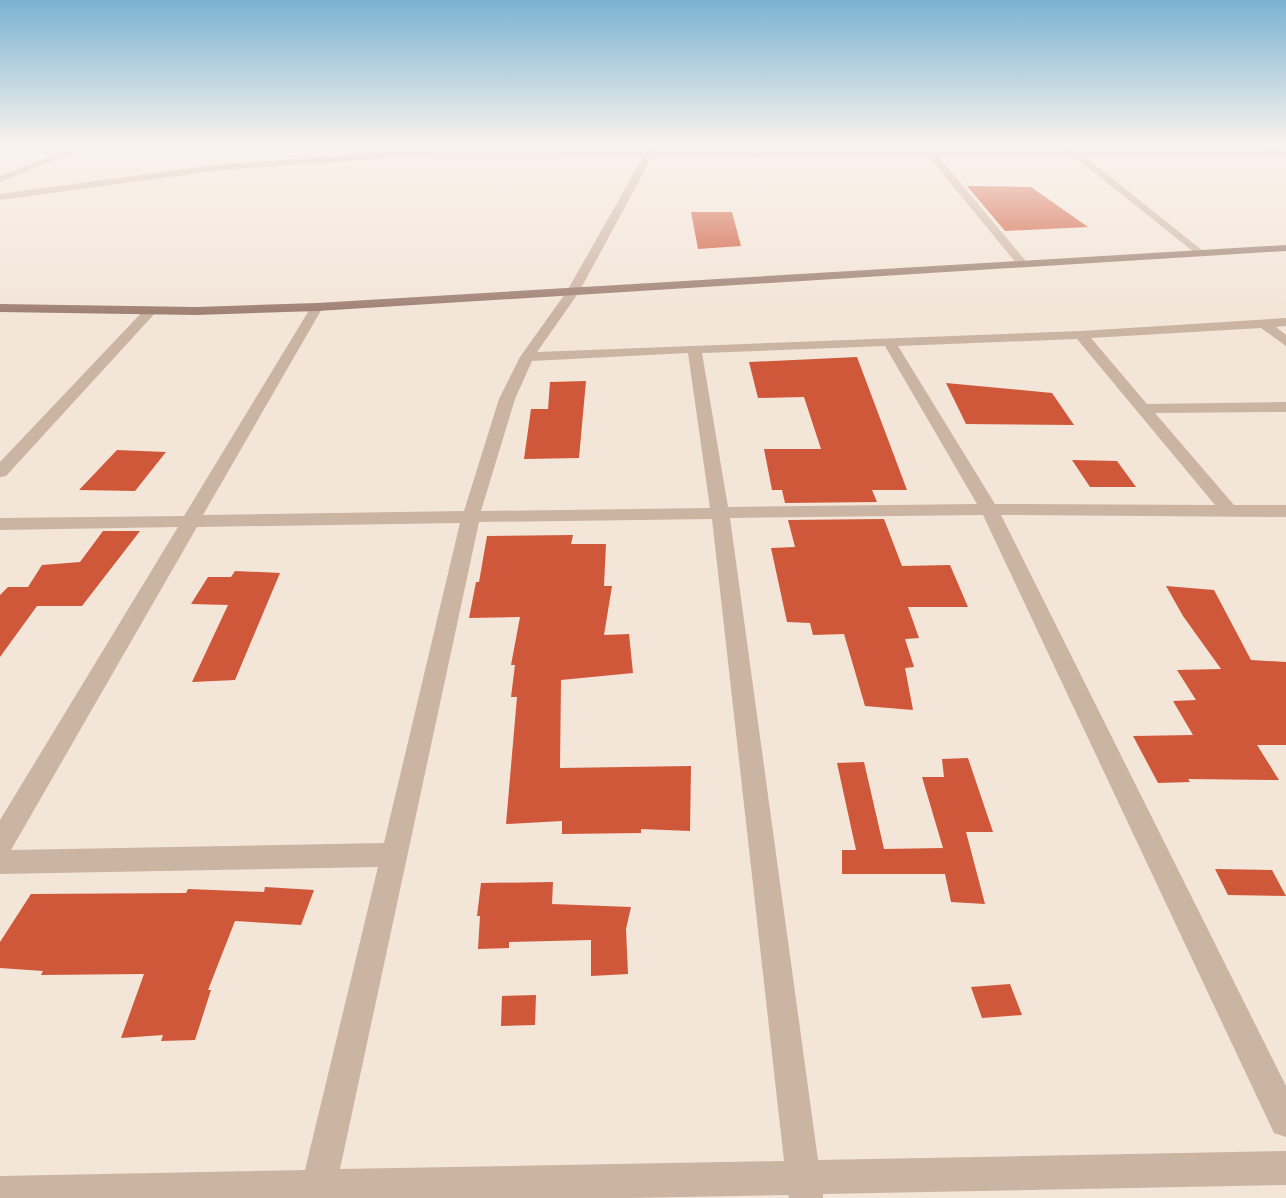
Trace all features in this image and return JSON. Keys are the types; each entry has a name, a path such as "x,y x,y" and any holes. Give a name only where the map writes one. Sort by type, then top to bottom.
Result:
{"main road":[{"path":"0,308 151,311 317,307 1286,248"}],"street":[{"path":"317,1192 471,516 507,399 527,357 573,292 622,201"},
{"path":"970,201 1021,262"},
{"path":"1134,201 1199,253"},
{"path":"0,844 317,307"},
{"path":"0,472 151,311"},
{"path":"527,357 1081,335 1286,322"},
{"path":"1264,323 1286,342"},
{"path":"1081,335 1229,511"},
{"path":"890,343 989,509 1286,1121"},
{"path":"694,349 720,512 805,1188"},
{"path":"1143,409 1286,407"},
{"path":"0,524 989,509 1286,511"},
{"path":"0,862 394,855"},
{"path":"0,1193 805,1188 1286,1168"}],"building":[{"path":"980,201 1051,201 1088,227 1005,231"},
{"path":"691,212 732,212 741,246 698,249"},
{"path":"857,357 907,490 872,490 877,502 785,503 782,490 772,490 764,449 821,449 804,397 758,398 749,362"},
{"path":"586,381 579,458 524,459 531,409 548,409 550,382"},
{"path":"946,383 1052,393 1074,425 966,424"},
{"path":"117,450 166,452 135,491 79,490"},
{"path":"1072,460 1117,461 1136,487 1090,487"},
{"path":"884,519 902,566 950,565 968,607 908,607 919,638 905,639 914,667 905,668 913,710 865,706 844,634 813,635 810,623 787,622 771,548 795,547 788,520"},
{"path":"103,531 140,531 82,606 37,606 0,657 0,595 8,587 28,587 42,565 80,562"},
{"path":"573,535 571,544 606,544 604,586 612,586 604,635 629,634 633,673 561,680 560,768 691,766 690,831 641,829 641,833 562,834 562,821 506,824 517,697 511,697 515,665 511,665 520,617 469,618 476,582 479,582 487,536"},
{"path":"235,571 280,573 235,680 192,682 228,605 191,604 208,577 231,577"},
{"path":"1166,586 1214,590 1251,660 1286,662 1286,745 1257,745 1279,780 1188,779 1190,782 1158,783 1133,736 1193,735 1173,701 1196,700 1177,670 1221,669 1183,616"},
{"path":"968,758 993,832 966,832 985,904 951,902 945,874 842,874 842,850 856,850 837,763 864,762 884,849 943,848 922,777 944,777 942,759"},
{"path":"1215,869 1272,870 1286,896 1228,895"},
{"path":"553,882 552,904 631,907 626,929 628,974 591,976 591,940 509,942 509,948 478,949 480,916 477,916 481,883"},
{"path":"265,887 314,890 301,925 235,921 208,990 211,990 195,1040 161,1041 163,1035 121,1038 144,974 41,975 43,971 0,968 0,942 31,894 186,893 188,889 264,892"},
{"path":"1010,984 1022,1015 982,1018 971,987"},
{"path":"536,995 535,1025 501,1026 502,996"}]}
